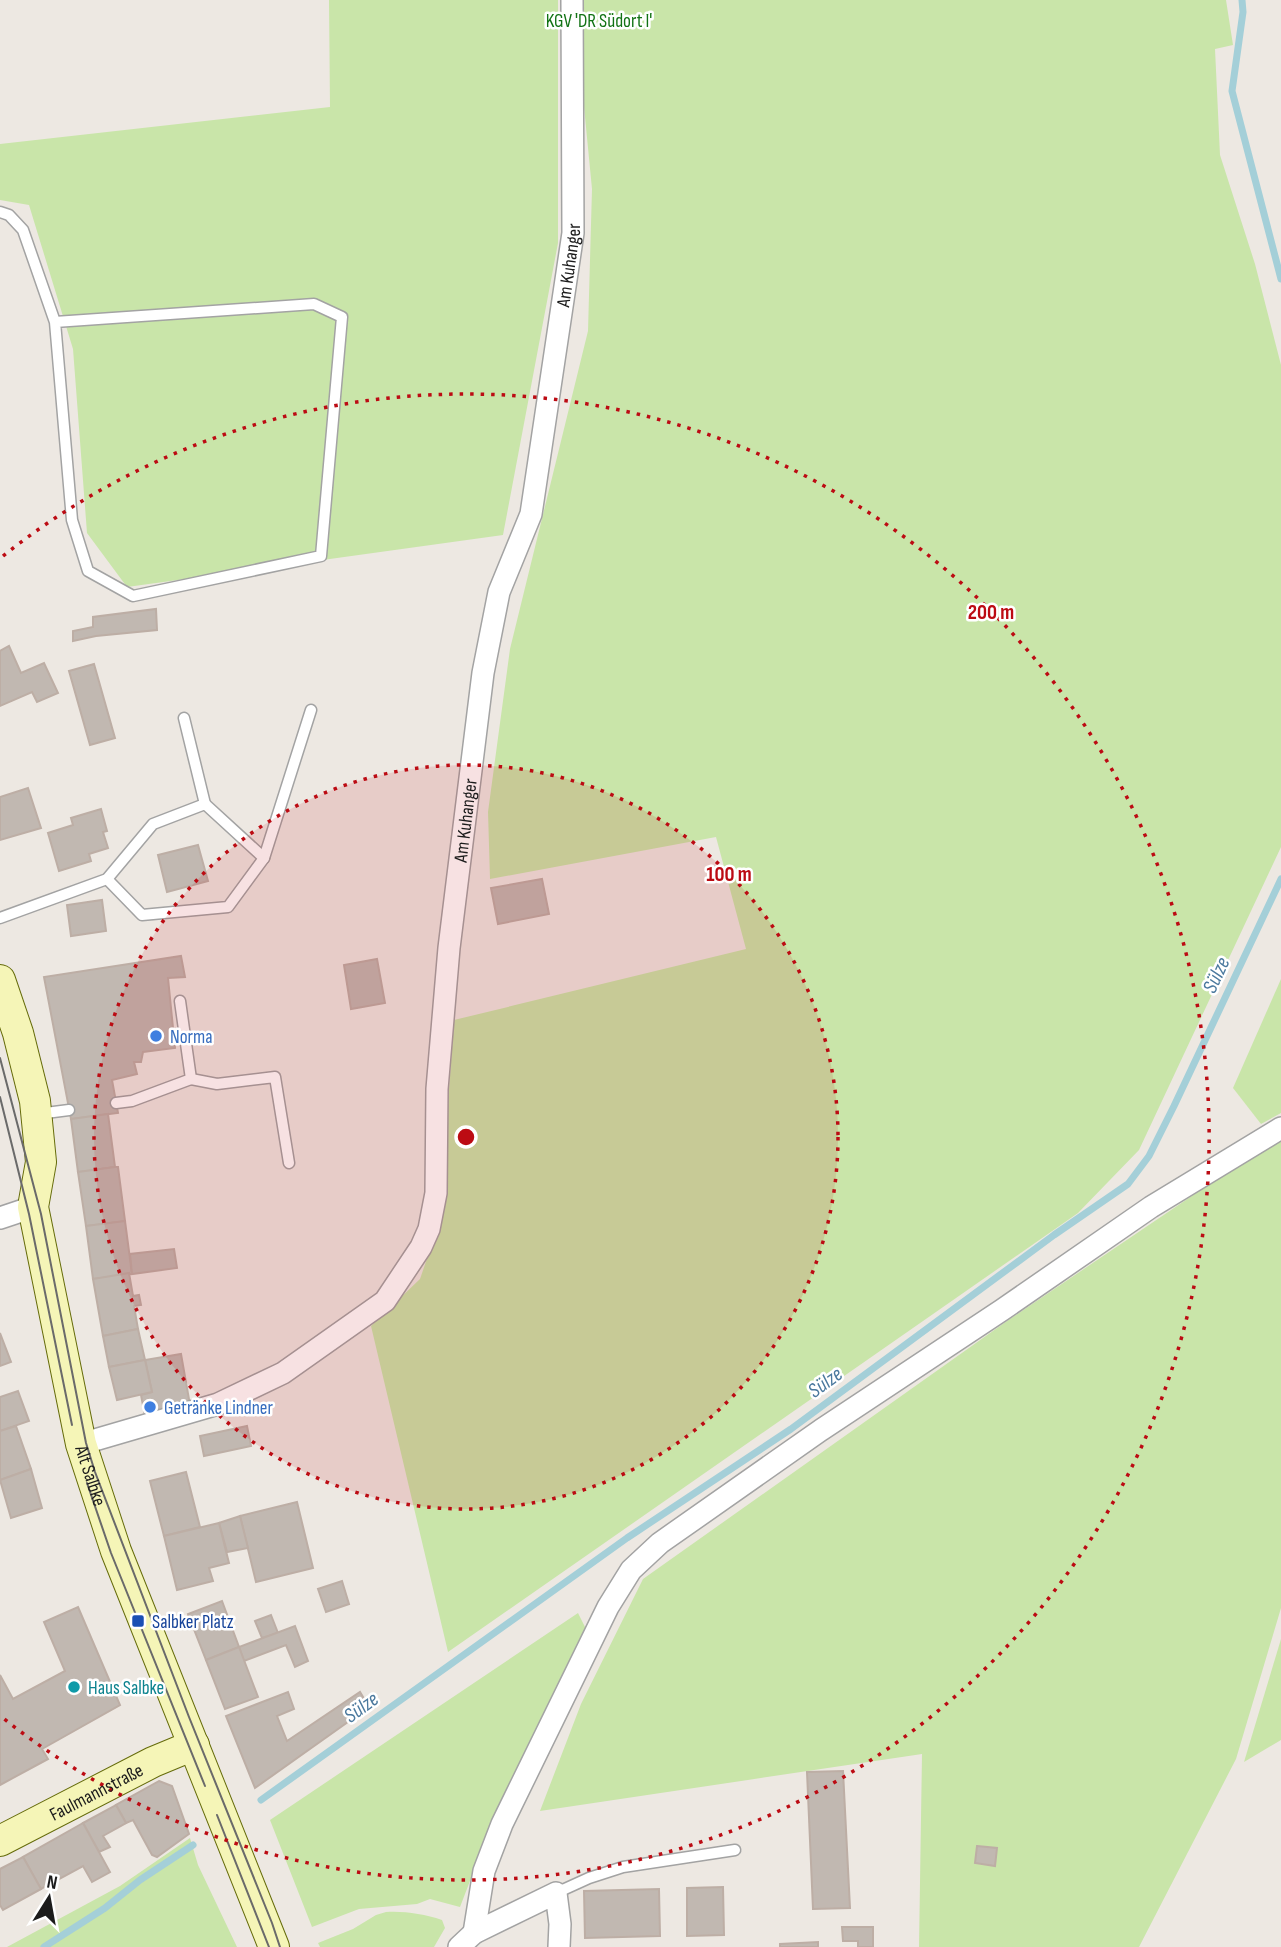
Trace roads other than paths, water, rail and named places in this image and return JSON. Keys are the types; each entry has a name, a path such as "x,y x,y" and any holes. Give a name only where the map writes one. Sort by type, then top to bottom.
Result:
{"main road":[{"name":"Alt Salbke","path":"0,980 18,1033 38,1114 41,1162 33,1207 81,1444 116,1551 274,1947"},
{"name":"Faulmannstraße","path":"0,1841 153,1762 194,1745"}],"street":[{"name":"Am Kuhanger","path":"81,1444 218,1404 283,1373 385,1301 421,1247 432,1220 436,1193 437,1089 449,948 483,673 499,592 531,514 573,233 572,0"},
{"path":"467,1940 482,1881 498,1834 608,1607 638,1562 660,1543 821,1430 1151,1208 1281,1128"},
{"path":"0,1219 33,1207"},
{"path":"467,1940 556,1893 560,1924 559,1947"}],"lane":[{"path":"0,212 9,215 23,230 55,322 72,520 88,571 133,596 321,556 342,317 314,304 55,322"},
{"path":"107,879 142,915 228,907 264,858 311,710"},
{"path":"184,718 205,804 264,858"},
{"path":"0,918 107,879 153,824 205,804"},
{"path":"180,1001 191,1079"},
{"path":"116,1103 132,1101 191,1079 217,1084 275,1076 289,1163"},
{"path":"38,1114 69,1110"},
{"path":"556,1893 623,1867 734,1850"}],"waterway":[{"path":"1242,0 1243,12 1232,91 1281,279"},
{"name":"Sülze","path":"261,1800 627,1538 791,1429 1054,1235 1128,1184 1149,1156 1281,879"},
{"name":"Sülze","path":"44,1947 105,1908 140,1880 193,1845"}],"tram line":[{"path":"0,1058 41,1214 86,1443 95,1472 280,1947"},
{"path":"0,1097 29,1214 72,1425"},
{"path":"87,1483 111,1553 205,1786"},
{"path":"217,1815 269,1947"}],"place":[{"name":"Norma","path":"156,1036"},
{"name":"Getränke Lindner","path":"150,1407"},
{"name":"Salbker Platz","path":"138,1621"},
{"name":"Haus Salbke","path":"74,1687"}],"park label":[{"name":"KGV 'DR Südort I'","path":"599,20"}]}
